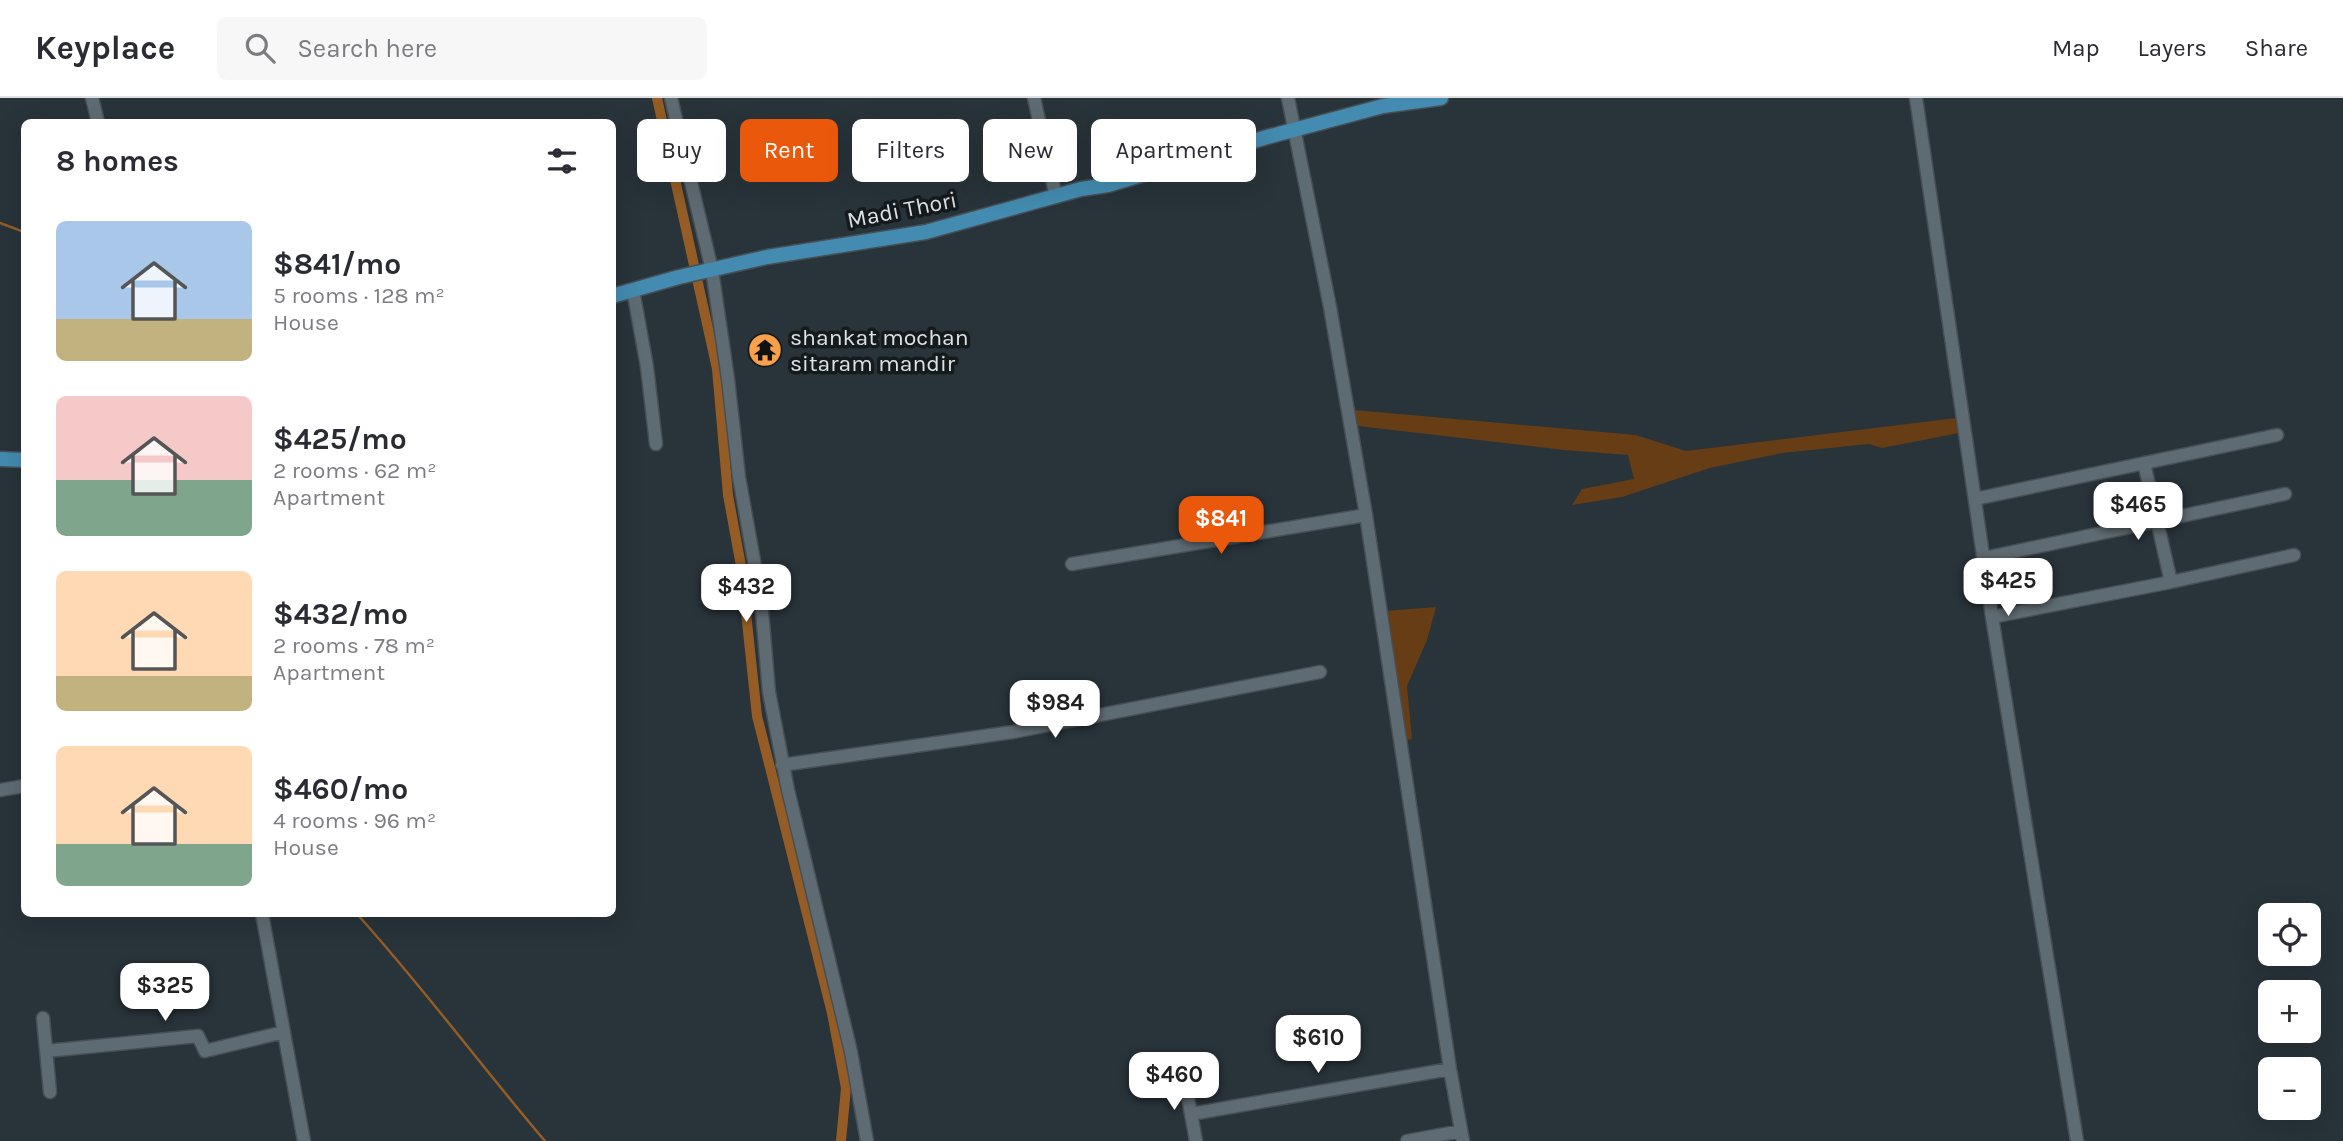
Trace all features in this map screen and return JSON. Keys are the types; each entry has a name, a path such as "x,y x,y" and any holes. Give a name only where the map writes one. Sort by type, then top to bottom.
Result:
{"main road":[{"name":"Madi Thori","path":"616,295 767,257 926,232 1108,185 1383,106 1441,98"},
{"path":"0,459 21,460"}],"street":[{"path":"92,98 97,119"},
{"path":"671,98 728,379 739,477 761,600 769,692 782,765 851,1052 867,1141"},
{"path":"1034,98 1056,197"},
{"path":"1288,98 1330,307 1366,515 1462,1136 1407,1141"},
{"path":"1916,98 1992,617 2077,1141"},
{"path":"633,290 647,367 656,444"},
{"path":"1975,499 2277,435"},
{"path":"2144,463 2171,582"},
{"path":"1984,558 2285,494"},
{"path":"1072,564 1366,515"},
{"path":"1992,617 2294,555"},
{"path":"782,765 1013,732 1320,672"},
{"path":"0,790 21,786"},
{"path":"262,917 304,1141"},
{"path":"43,1018 50,1092"},
{"path":"46,1051 198,1036 205,1051 284,1032"},
{"path":"1191,1114 1450,1069"},
{"path":"1184,1076 1196,1141"}],"shaded area":[{"path":"1354,410 1636,435 1686,451 1956,418 1959,433 1882,448 1869,444 1782,453 1710,468 1622,497 1572,505 1582,489 1634,479 1628,455 1358,426"},
{"path":"1436,607 1427,640 1407,686 1412,739 1405,741 1385,611"}],"waterway":[{"path":"657,98 717,369 728,495 741,566 757,716 832,1013 846,1088 841,1141"},
{"path":"0,223 21,231"},
{"path":"360,917 545,1141"}],"place":[{"name":"shankat mochan sitaram mandir","path":"765,350"}]}
